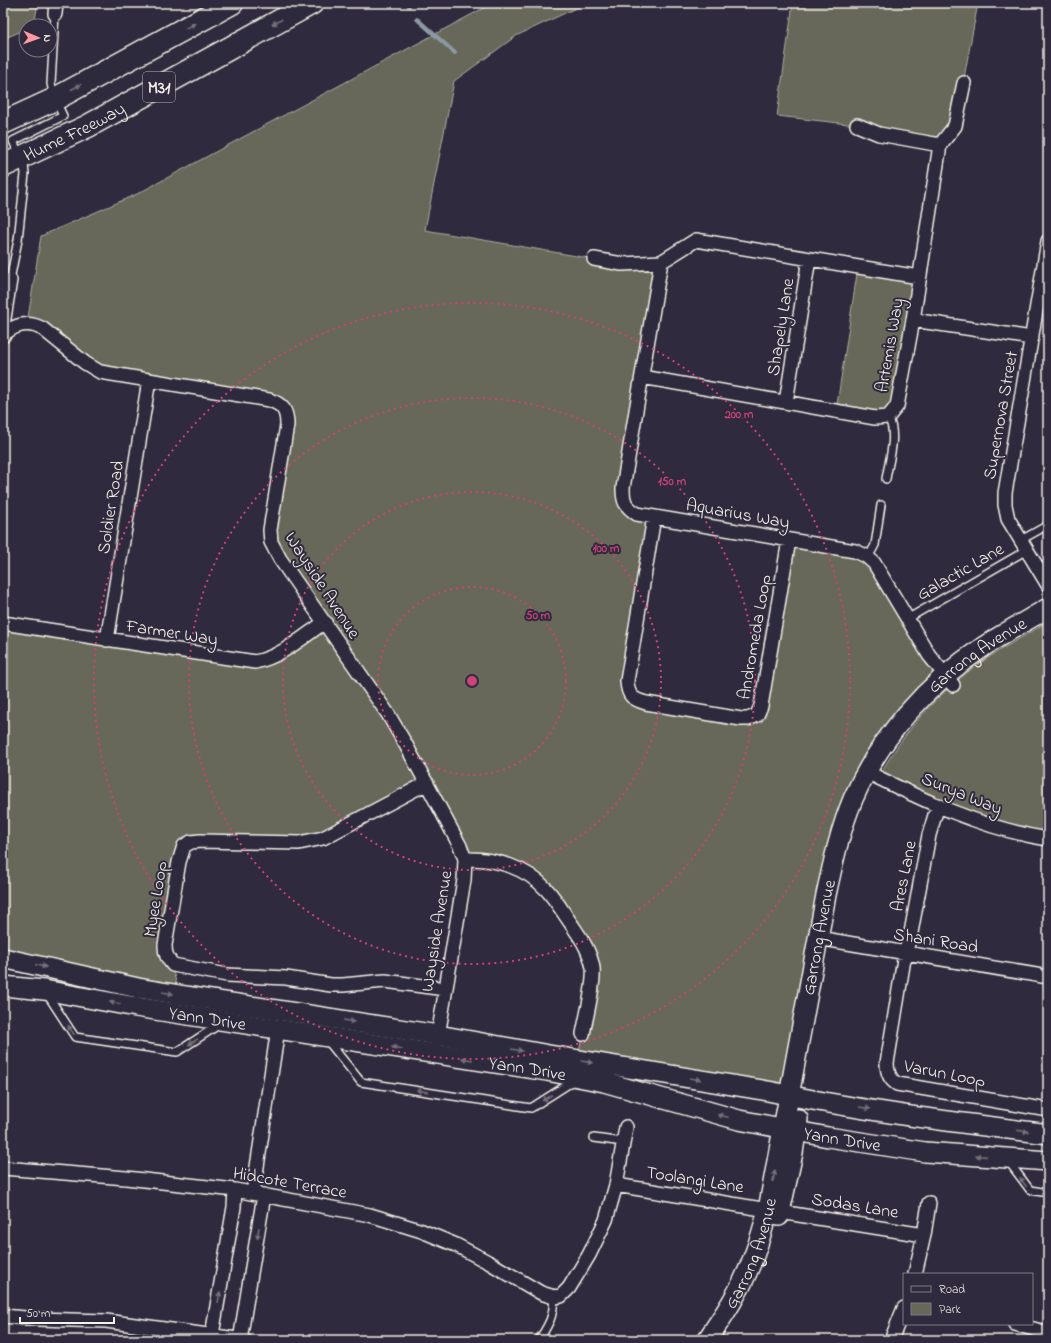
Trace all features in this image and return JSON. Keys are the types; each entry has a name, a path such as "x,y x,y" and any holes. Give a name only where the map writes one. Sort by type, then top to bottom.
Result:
{"highway":[{"name":"Hume Freeway","path":"3,123 55,99 232,3"},
{"name":"Hume Freeway","path":"12,162 88,126 312,3"}],"street":[{"path":"857,125 879,134 940,145 956,126 964,83"},
{"name":"Artemis Way","path":"642,377 875,418 888,417 897,406 913,320 940,145"},
{"path":"594,259 622,264 661,262 696,240 919,277"},
{"name":"Supernova Street","path":"1048,241 1004,505 1008,519 1048,585"},
{"name":"Shapely Lane","path":"786,402 809,259"},
{"name":"Aquarius Way","path":"661,262 623,488 623,499 627,507 637,514 855,551 874,563 929,655 949,680"},
{"path":"3,335 3,325 10,280"},
{"path":"913,320 1032,338"},
{"name":"Wayside Avenue","path":"3,335 15,326 28,324 37,326 43,329 94,369 110,374 269,400 277,402 286,411 287,425 269,538 273,548 388,714 427,783 465,858 464,880 435,1054"},
{"name":"Soldier Road","path":"107,640 149,380"},
{"name":"Andromeda Loop","path":"654,517 627,681 630,696 638,701 646,703 741,719 748,719 757,715 761,706 789,540"},
{"name":"Garrong Avenue","path":"707,1340 736,1295 746,1275 774,1211 793,1152 789,1129 824,939 849,845 866,801 872,775 898,745 949,680 983,646 1048,608"},
{"name":"Farmer Way","path":"3,623 255,662 279,653 325,622"},
{"name":"Garrong Avenue","path":"949,680 1048,622"},
{"name":"Surya Way","path":"872,775 974,820 1013,832 1048,839"},
{"name":"Myee Loop","path":"427,783 333,833 314,841 200,841 191,842 184,846 179,862 165,945 165,954 168,960 174,965 227,975 286,978 332,985 395,981 445,989"},
{"name":"Ares Lane","path":"905,953 910,938 930,835 938,805"},
{"path":"465,858 492,860 529,874 548,892 582,940 587,949 593,970 584,1034"},
{"name":"Shani Road","path":"824,939 1048,977"},
{"name":"Varun Loop","path":"905,953 887,1063 887,1070 893,1082 903,1086 1048,1110"},
{"name":"Yann Drive","path":"3,958 138,988 438,1035 928,1119 1048,1134"},
{"name":"Yann Drive","path":"3,986 44,990 136,1007 581,1077 640,1091 739,1120 925,1152 1048,1161"},
{"path":"240,1340 278,1029"},
{"path":"554,1297 561,1296 569,1288 589,1255 606,1220 616,1184 626,1126"},
{"name":"Hidcote Terrace","path":"3,1168 126,1178 235,1190 370,1215 422,1231 456,1245 541,1293 554,1297"},
{"name":"Toolangi Lane","path":"616,1184 774,1211"},
{"path":"212,1335 234,1207 235,1190"},
{"path":"915,1273 924,1235 929,1203"},
{"name":"Garrong Avenue","path":"722,1340 749,1297 764,1266 775,1232 774,1211"},
{"name":"Sodas Lane","path":"774,1211 924,1235"},
{"path":"891,1340 903,1310"},
{"path":"3,1316 37,1319 106,1321 163,1334 212,1335 244,1340"},
{"path":"1019,1325 1048,1333"}],"lane":[{"path":"10,280 20,221 24,174 24,165 12,162 13,141 63,116 50,84 56,8"},
{"path":"886,479 893,435 892,423 888,417"},
{"path":"868,558 875,545 881,505"},
{"name":"Galactic Lane","path":"907,619 1024,545 1048,525"},
{"path":"44,990 75,1037 177,1052 226,1021"},
{"path":"324,1036 361,1082 531,1108 581,1077"},
{"path":"594,1138 623,1142"},
{"path":"1006,1158 1030,1190 1048,1193"},
{"path":"539,1340 552,1319 554,1297"}],"green space":[{"path":"3,3 38,3 35,18 18,18 18,32 3,39"},
{"path":"493,3 591,3 576,8 516,36 454,81 425,230 594,259 661,262 623,499 654,517 630,696 757,715 789,540 866,556 945,675 853,800 789,1095 577,1060 583,1034 591,959 529,874 465,859 427,783 323,838 184,846 165,945 180,995 3,960 3,623 255,662 325,622 273,548 287,425 282,406 110,374 27,324 41,236 137,194"},
{"path":"793,3 978,3 955,126 940,145 857,125 777,116"},
{"path":"858,267 919,277 891,413 836,411"},
{"path":"1048,622 1048,839 1033,837 878,778 888,761 911,729 923,714 952,685 983,661"}],"waterway":[{"path":"417,19 455,53"}]}
